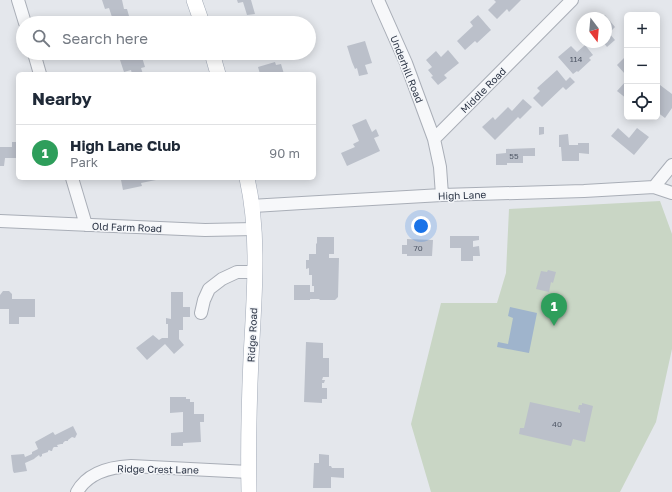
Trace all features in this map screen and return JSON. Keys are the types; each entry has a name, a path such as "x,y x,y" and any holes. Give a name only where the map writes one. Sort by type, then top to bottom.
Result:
{"main road":[{"path":"194,0 200,16"},
{"path":"214,60 217,72"},
{"name":"Ridge Road","path":"247,180 254,230 255,272 249,406 249,492"}],"street":[{"path":"18,0 23,16"},
{"name":"Underhill Road","path":"378,0 406,63 434,138"},
{"name":"Middle Road","path":"434,138 572,0"},
{"path":"36,60 39,72"},
{"path":"434,138 440,167 442,195"},
{"path":"654,187 672,165"},
{"path":"73,180 86,225"},
{"name":"High Lane","path":"252,206 442,195 584,191 654,187 672,193"},
{"name":"Old Farm Road","path":"0,221 205,230 254,230"},
{"path":"201,313 204,300 209,289 222,279 237,272 255,272"},
{"name":"Ridge Crest Lane","path":"77,492 87,479 106,470 118,467 131,466 249,472"}],"green space":[{"path":"660,201 672,234 672,349 656,422 620,492 431,492 411,424 441,303 497,303 506,273 509,209"}],"water":[{"path":"510,307 537,313 529,353 497,347 498,342 508,344 513,318 508,316"}],"building":[{"path":"102,0 122,0 124,9 127,9 129,16 112,16 109,8 105,9"},
{"path":"237,0 251,0 255,14 247,15 243,2 238,3"},
{"path":"494,0 521,0 509,12 507,9 497,19 488,10 496,2"},
{"path":"478,15 491,30 477,43 475,41 465,50 457,41 473,26 470,22"},
{"path":"365,41 372,63 365,65 368,74 359,76 357,68 355,69 352,62 347,46"},
{"path":"571,46 577,52 582,48 587,48 593,55 589,58 591,60 578,72 577,71 573,74 558,57"},
{"path":"448,50 459,63 444,75 447,78 438,85 431,77 433,76 428,70 432,67 426,60 436,51 441,57"},
{"path":"624,58 624,73 617,65"},
{"path":"120,60 143,60 145,67 141,68 142,72 132,72 131,70 124,72"},
{"path":"275,62 276,65 281,64 283,72 259,72 258,67"},
{"path":"557,70 566,81 570,77 575,82 566,90 563,87 542,107 533,98 540,91 537,88"},
{"path":"624,83 624,97 617,91"},
{"path":"660,85 672,94 672,108 665,118 660,114"},
{"path":"523,99 532,107 520,119 518,117 495,140 482,127 493,117 495,120 508,107 512,111"},
{"path":"366,119 372,132 376,129 379,136 374,138 380,151 347,166 341,153 355,147 353,144 359,141 352,125"},
{"path":"539,127 544,127 544,134 539,135"},
{"path":"618,128 629,138 637,128 649,137 634,155 611,136"},
{"path":"568,134 569,145 589,143 589,154 579,153 579,161 562,161 561,147 559,147 559,135"},
{"path":"12,142 16,142 16,158 5,158 4,166 0,166 0,147 12,147"},
{"path":"535,148 535,156 523,156 523,163 496,165 496,154 506,153 506,149"},
{"path":"121,180 156,180 141,183 142,186 123,190"},
{"path":"450,236 479,236 479,240 473,241 473,247 479,246 480,256 473,256 473,261 461,261 461,248 450,248"},
{"path":"317,237 334,237 334,254 329,254 329,258 339,258 338,297 335,300 294,300 294,285 310,285 310,292 314,292 314,286 312,286 312,275 309,275 309,268 306,269 306,260 309,260 309,254 316,254"},
{"path":"407,239 433,240 432,256 407,256 407,254 402,254 402,245 407,245"},
{"path":"548,270 556,272 553,283 551,282 549,292 536,289 541,271 547,272"},
{"path":"3,291 9,291 12,294 12,299 35,299 35,317 19,317 19,324 9,324 9,309 0,309 0,295"},
{"path":"171,292 183,292 183,307 190,307 190,317 183,317 183,330 179,330 179,339 184,345 174,354 165,344 147,360 136,348 153,335 159,340 162,338 168,338 168,324 166,324 166,318 171,319"},
{"path":"306,342 323,343 323,358 329,358 329,377 323,377 322,380 325,380 324,383 322,383 322,388 327,388 327,399 322,399 322,403 304,402"},
{"path":"170,397 186,397 186,399 190,399 190,402 194,402 194,414 204,414 204,422 200,422 201,442 183,443 183,446 171,446 171,433 183,432 183,412 170,413"},
{"path":"530,402 580,413 580,410 578,409 579,405 582,405 582,403 593,406 585,442 573,439 571,446 519,434 520,428 524,428"},
{"path":"73,426 77,434 75,438 72,437 63,444 57,445 58,447 54,447 52,451 49,450 48,452 42,454 42,456 40,457 39,455 25,463 27,471 14,473 11,455 24,454 25,457 32,454 32,452 38,449 35,442 53,432 55,435"},
{"path":"319,454 329,455 329,466 332,468 344,468 344,478 331,477 331,488 313,488 314,463 319,463"}],"place":[{"name":"High Lane Club","path":"554,326"}]}
